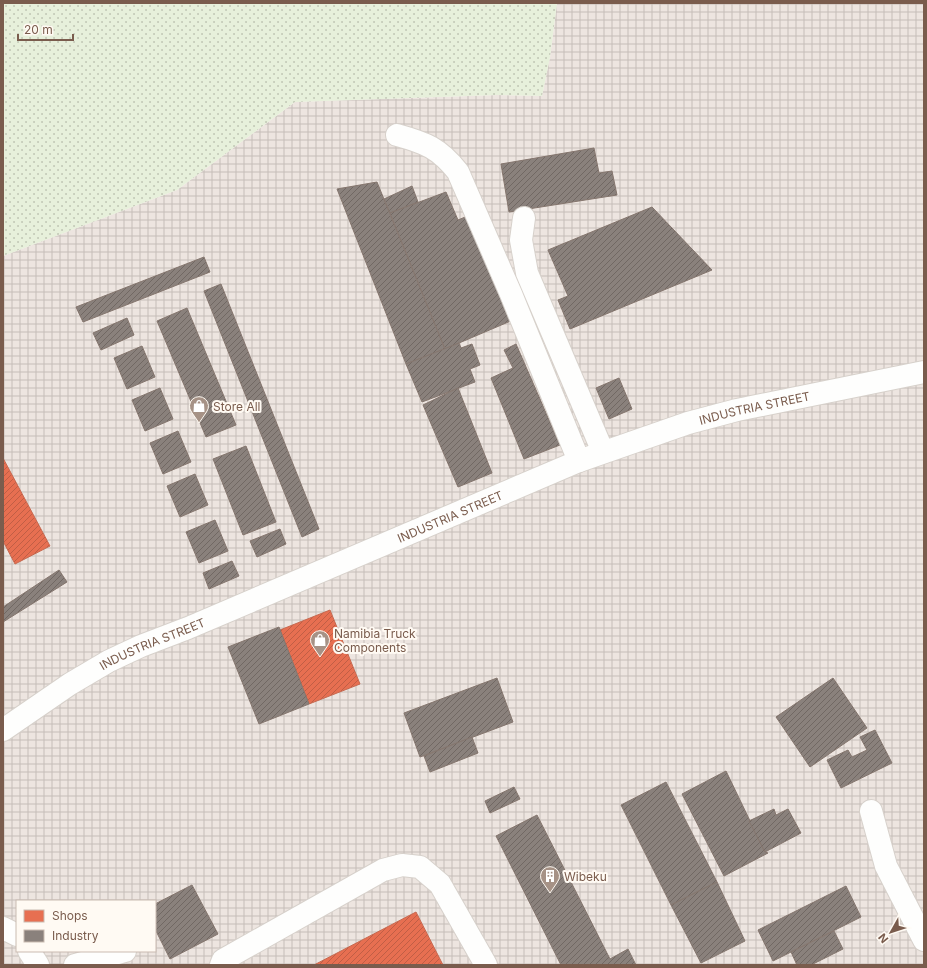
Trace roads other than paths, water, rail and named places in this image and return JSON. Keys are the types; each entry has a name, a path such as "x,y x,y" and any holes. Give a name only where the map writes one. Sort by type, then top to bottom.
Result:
{"street":[{"path":"397,135 421,142 435,150 447,159 458,172 511,294 579,461"},
{"path":"524,218 521,240 527,273 531,285 603,452"},
{"name":"INDUSTRIA STREET","path":"3,730 88,673 141,646 188,628 579,461 688,423 737,410 924,372"},
{"path":"871,811 886,866 924,940"},
{"path":"221,965 223,960 383,870 402,865 420,867 440,884 486,965"},
{"path":"3,928 16,934"},
{"path":"30,952 38,965"},
{"path":"75,965 121,952"}],"place":[{"name":"Store All","path":"199,423"},
{"name":"Namibia Truck Components","path":"320,657"},
{"name":"Wibeku","path":"550,893"}]}
